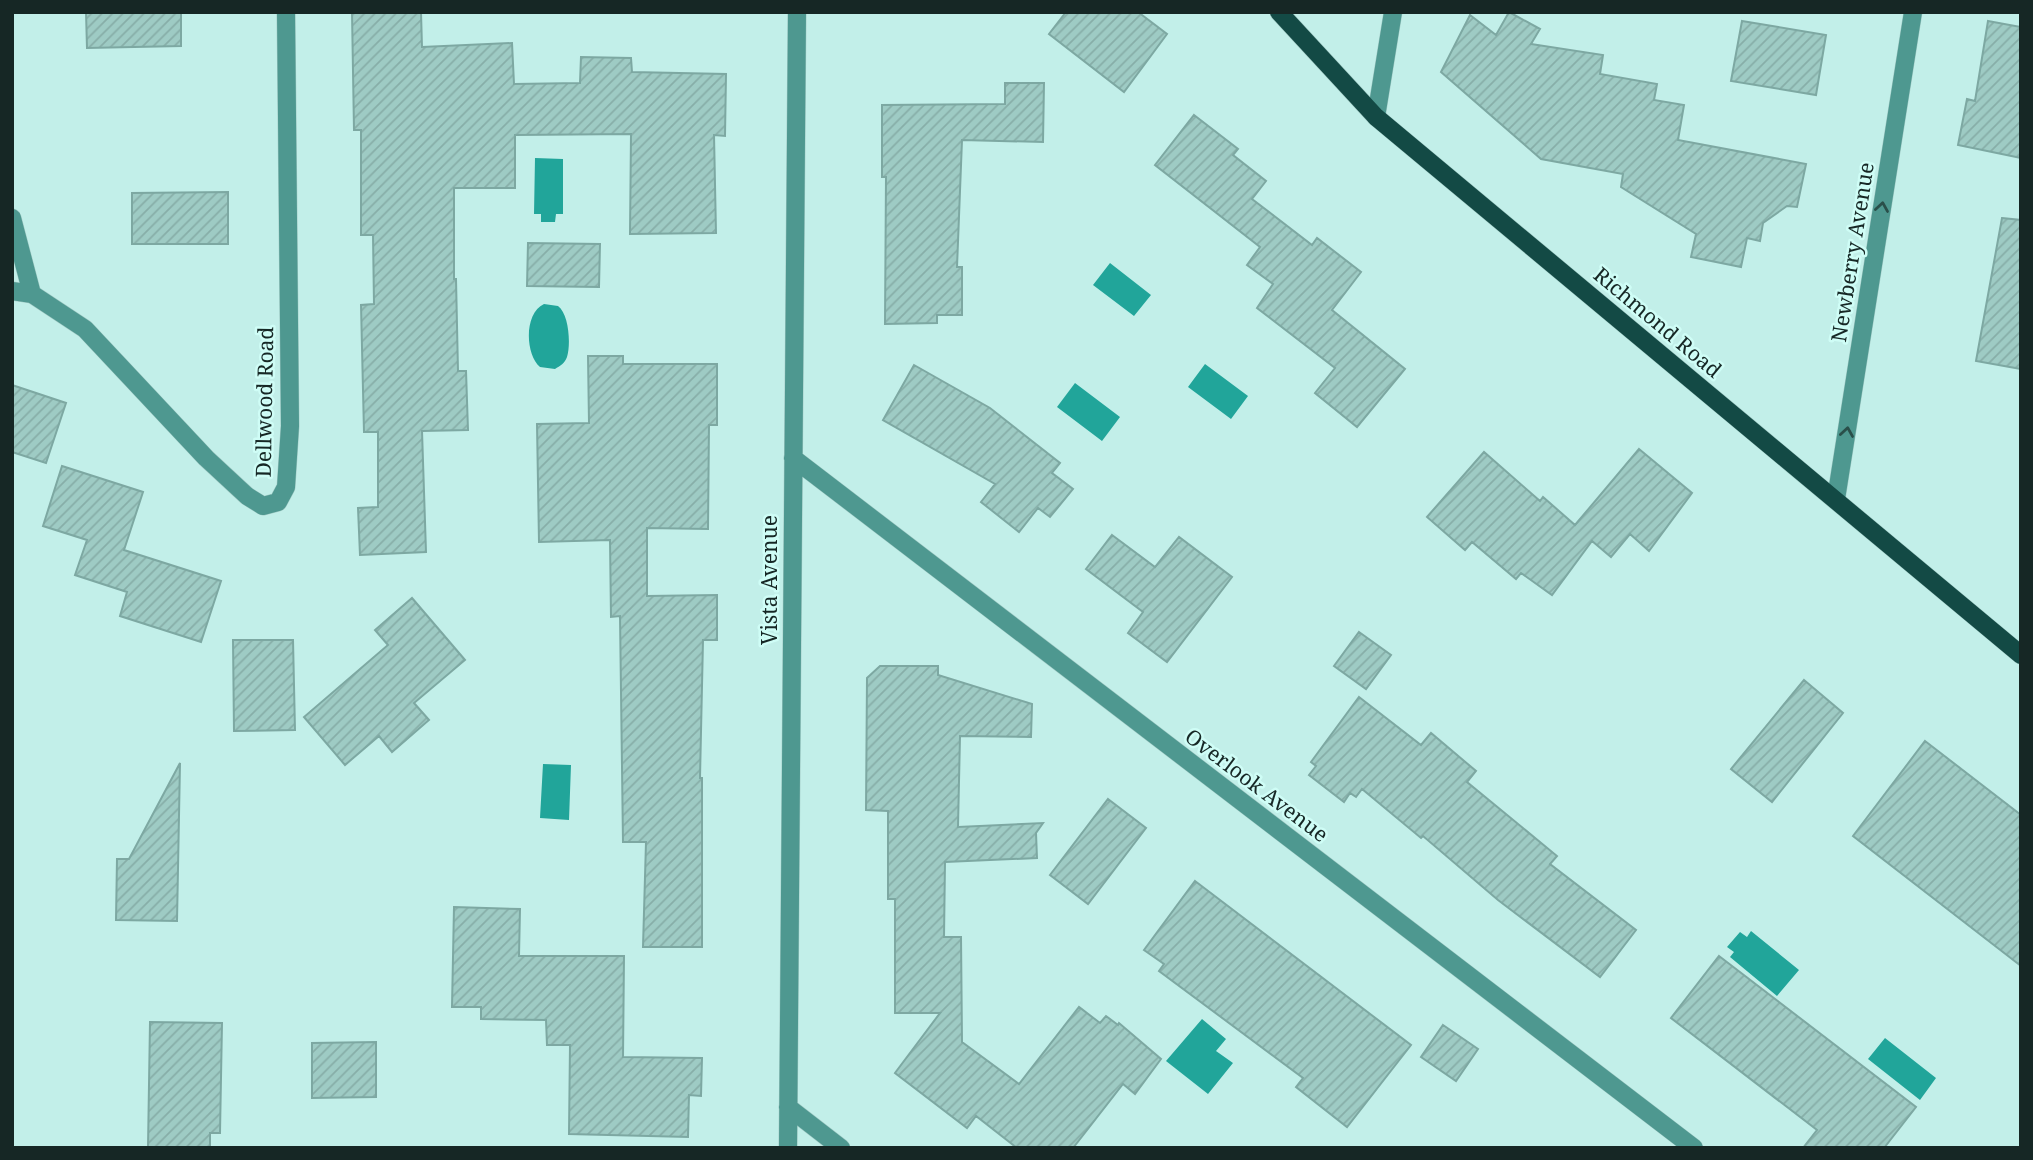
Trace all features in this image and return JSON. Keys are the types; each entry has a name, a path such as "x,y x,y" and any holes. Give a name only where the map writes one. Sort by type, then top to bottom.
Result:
{"main road":[{"name":"Richmond Road","path":"1279,12 1376,117 2021,655"}],"street":[{"name":"Dellwood Road","path":"32,294 85,329 206,458 247,496 263,506 278,502 286,487 290,426 286,12"},
{"name":"Vista Avenue","path":"788,1148 797,12"},
{"path":"1376,117 1393,12"},
{"name":"Newberry Avenue","path":"1836,499 1913,12"},
{"path":"12,218 32,294 12,291"},
{"name":"Overlook Avenue","path":"793,458 1694,1148"},
{"path":"788,1107 841,1148"}],"water":[{"path":"535,158 563,159 563,214 556,214 555,222 541,222 541,214 534,214"},
{"path":"1110,263 1151,295 1134,316 1093,285"},
{"path":"544,304 558,306 562,310 568,330 567,357 564,363 555,369 540,367 529,344 533,316"},
{"path":"1205,364 1248,396 1231,419 1188,387"},
{"path":"1075,383 1120,417 1102,441 1057,407"},
{"path":"543,764 571,765 569,820 540,818"},
{"path":"1751,931 1799,970 1777,996 1730,957 1734,952 1727,947 1740,932 1747,937"},
{"path":"1202,1019 1226,1039 1216,1051 1233,1063 1208,1094 1166,1061"},
{"path":"1885,1038 1936,1078 1920,1100 1868,1059"}],"building":[{"path":"86,12 181,12 181,46 87,48"},
{"path":"352,12 421,12 422,47 512,43 514,84 580,83 581,57 631,58 632,72 726,74 725,136 714,135 716,233 630,234 631,134 515,135 515,188 454,188 458,371 466,371 468,430 422,431 426,552 360,555 358,508 378,507 378,432 364,432 361,305 374,304 373,235 361,235 361,130 354,130"},
{"path":"1066,12 1138,12 1167,34 1124,92 1049,34"},
{"path":"1509,12 1540,29 1531,44 1603,55 1600,74 1657,84 1654,100 1684,105 1678,140 1806,164 1797,207 1787,206 1763,223 1760,241 1747,238 1741,267 1691,257 1696,234 1621,187 1623,174 1541,159 1441,72 1470,15 1496,35"},
{"path":"1742,21 1826,35 1816,95 1731,81"},
{"path":"1988,21 2021,27 2021,158 1958,145 1967,99 1975,101"},
{"path":"1005,83 1044,83 1043,142 962,140 957,267 962,267 962,315 937,315 937,323 885,324 886,177 882,177 882,105 1005,104"},
{"path":"1194,115 1238,149 1233,155 1266,181 1252,199 1312,245 1317,238 1361,272 1332,310 1405,369 1357,427 1315,393 1335,368 1257,308 1273,284 1247,265 1260,247 1155,165"},
{"path":"228,192 228,244 132,244 132,193"},
{"path":"2002,218 2021,220 2021,369 1976,361"},
{"path":"528,243 600,244 599,287 527,286"},
{"path":"588,356 623,356 623,364 717,364 717,425 709,425 708,529 647,528 647,596 717,595 717,640 703,640 700,778 702,947 643,947 646,842 623,842 620,616 611,617 610,540 539,542 537,424 589,423"},
{"path":"914,365 990,408 1060,463 1052,473 1073,489 1050,517 1038,508 1019,532 981,502 995,484 883,420"},
{"path":"12,385 66,403 46,463 12,452"},
{"path":"1639,449 1692,493 1649,551 1630,534 1611,557 1592,541 1552,595 1521,573 1516,579 1472,542 1465,550 1427,517 1484,452 1540,501 1543,497 1575,525"},
{"path":"62,466 143,492 124,550 221,581 201,642 120,616 127,592 75,575 87,540 43,526"},
{"path":"1112,535 1155,567 1179,537 1232,577 1167,662 1128,633 1143,612 1086,569"},
{"path":"412,598 465,660 414,703 429,720 392,752 379,736 345,765 304,717 388,645 375,630"},
{"path":"1359,632 1391,655 1366,689 1334,666"},
{"path":"233,640 293,640 295,730 234,731"},
{"path":"880,666 938,666 938,675 1032,704 1031,737 960,736 958,827 1043,823 1036,833 1037,858 945,862 944,937 961,937 962,1042 1019,1084 1079,1007 1100,1023 1106,1016 1118,1025 1119,1023 1161,1059 1135,1094 1123,1084 1073,1148 1017,1148 976,1116 967,1128 895,1073 940,1013 895,1013 895,899 888,899 888,811 866,810 867,678"},
{"path":"1804,680 1843,713 1772,802 1731,769"},
{"path":"1359,697 1421,745 1431,733 1476,771 1467,782 1557,856 1550,864 1636,930 1600,977 1498,900 1423,836 1421,838 1362,789 1356,797 1350,793 1344,802 1309,775 1316,766 1311,762"},
{"path":"1925,741 2021,815 2021,966 1853,836"},
{"path":"180,763 177,921 116,920 117,859 129,859"},
{"path":"1108,799 1146,828 1088,904 1050,875"},
{"path":"1195,881 1411,1045 1347,1127 1296,1087 1303,1078 1159,971 1164,964 1144,950"},
{"path":"454,907 520,909 519,956 624,956 623,1057 702,1058 701,1096 689,1095 688,1137 569,1134 570,1045 547,1045 546,1020 481,1019 481,1007 452,1007"},
{"path":"1719,956 1916,1107 1884,1148 1803,1148 1817,1130 1671,1018"},
{"path":"150,1022 222,1023 220,1133 210,1133 210,1148 148,1148"},
{"path":"1443,1025 1478,1049 1456,1081 1421,1057"},
{"path":"376,1042 376,1097 312,1098 312,1043"}]}
